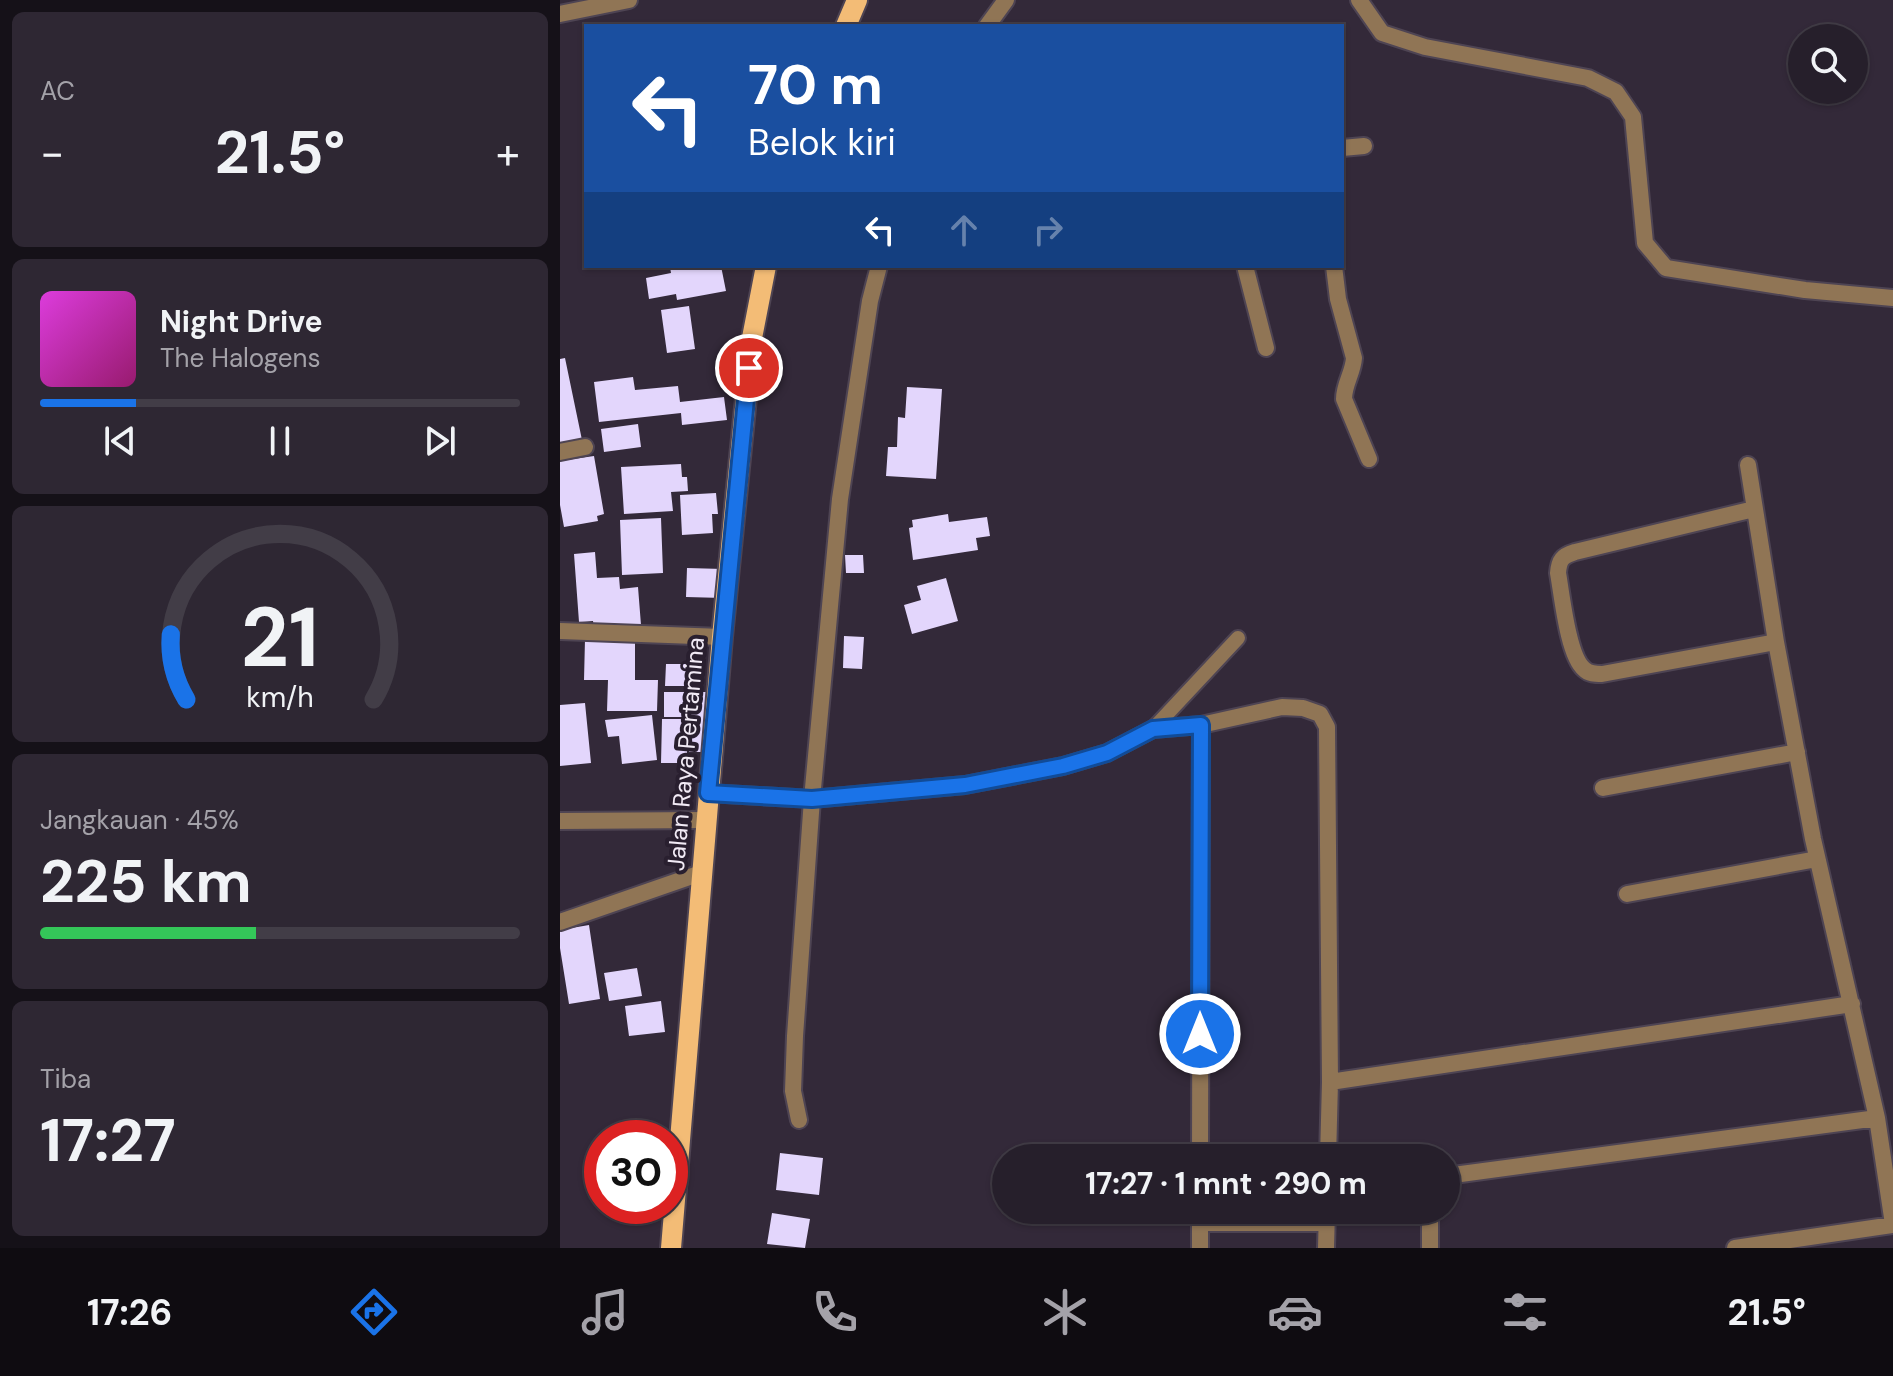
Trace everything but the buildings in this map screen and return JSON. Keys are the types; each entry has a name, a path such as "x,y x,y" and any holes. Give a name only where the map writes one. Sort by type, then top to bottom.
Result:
{"main road":[{"path":"847,24 857,0"},
{"name":"Jalan Raya Pertamina","path":"671,1248 705,820 716,794 722,637 752,338 766,268"}],"street":[{"path":"560,14 629,0"},
{"path":"988,24 1006,0"},
{"path":"1359,0 1382,33 1425,47 1588,78 1616,92 1633,117 1645,243 1666,268 1805,290 1893,298"},
{"path":"1344,148 1364,146"},
{"path":"799,1120 793,1091 793,1070 805,799 840,499 870,301 878,268"},
{"path":"1246,268 1266,348"},
{"path":"1334,268 1338,299 1354,358 1344,399 1369,459"},
{"path":"560,452 585,447"},
{"path":"1735,1248 1893,1224 1877,1118 1817,859 1776,642 1748,465"},
{"path":"1754,509 1564,555 1559,561 1558,573 1574,652 1582,668 1591,673 1602,674 1776,642"},
{"path":"560,631 722,637"},
{"path":"716,794 805,799 965,785 1063,766 1107,753 1153,729 1201,725 1282,707 1303,708 1320,714 1327,727 1328,1144"},
{"path":"1200,1144 1201,725"},
{"path":"1603,788 1797,752"},
{"path":"560,821 705,820"},
{"path":"1627,894 1817,859"},
{"path":"560,922 701,873"},
{"path":"1330,1082 1852,1004"},
{"path":"1460,1174 1877,1118"},
{"path":"1200,1224 1200,1248"},
{"path":"1326,1248 1327,1224"},
{"path":"1430,1224 1430,1248"}],"lane":[{"path":"1153,729 1238,638"}],"route":[{"path":"749,368 708,793 812,799 965,785 1063,766 1107,753 1153,729 1201,725 1200,1034"}]}
